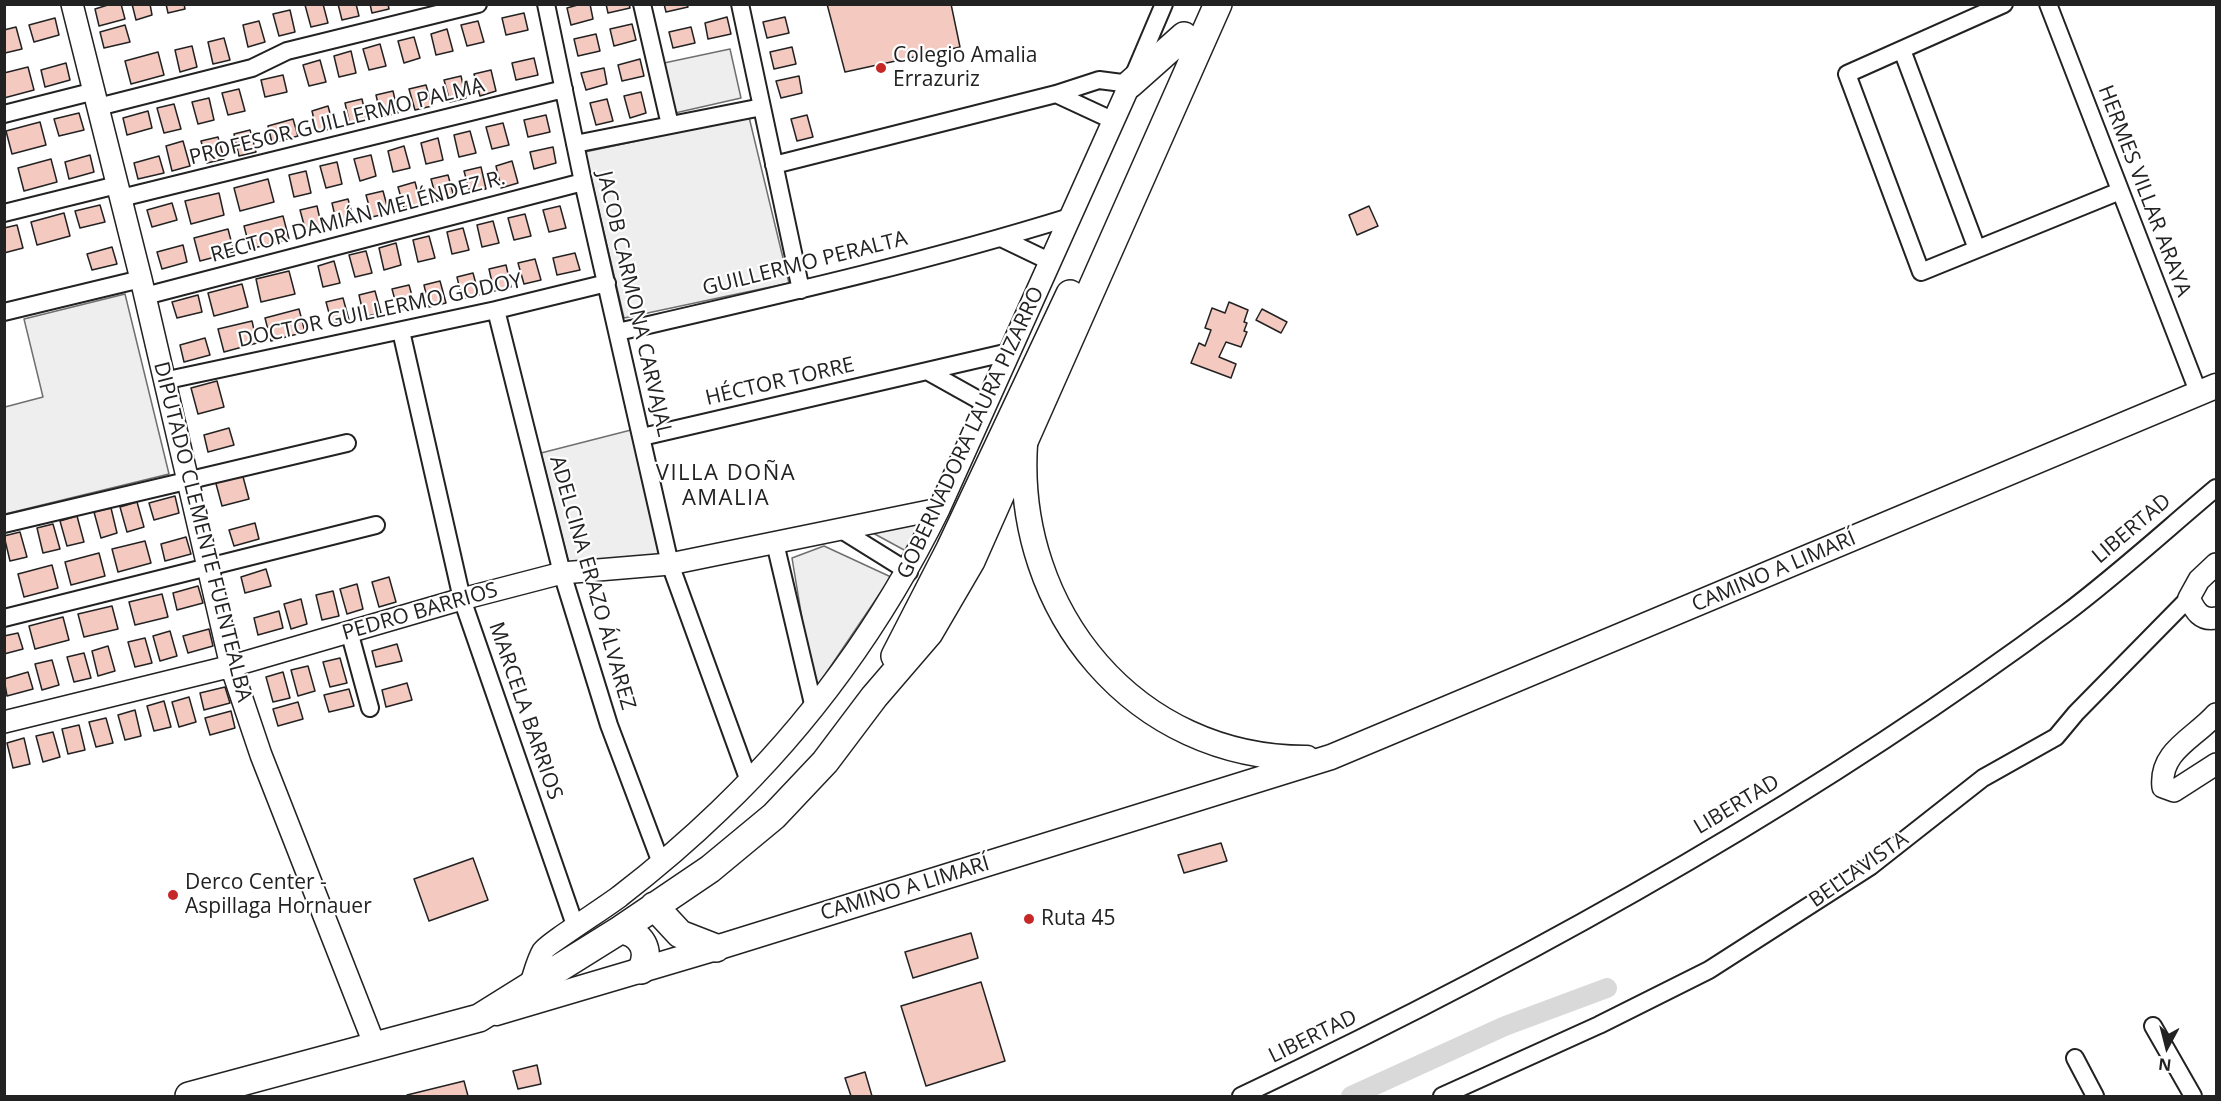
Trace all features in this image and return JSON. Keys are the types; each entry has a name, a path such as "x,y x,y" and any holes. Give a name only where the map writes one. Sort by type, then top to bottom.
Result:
{"main road":[{"name":"GOBERNADORA LAURA PIZARRO","path":"874,697 950,549 1051,336 1198,4"},
{"name":"GOBERNADORA LAURA PIZARRO","path":"189,1096 479,1018 620,930 710,869 774,816 825,762 874,697 929,633 971,561 1025,444 1218,4"},
{"path":"1130,84 1184,36"},
{"path":"1025,444 1051,336"},
{"name":"CAMINO A LIMARÍ","path":"479,1018 716,948 1331,757 2209,392"},
{"name":"CAMINO A LIMARÍ","path":"1025,444 1024,491 1034,548 1050,593 1068,627 1105,672 1149,710 1200,738 1228,749 1282,758 1331,757"},
{"path":"1228,749 1229,790"},
{"path":"654,906 680,934 716,948"},
{"path":"620,930 637,936 644,945 646,958 641,970"}],"street":[{"name":"DIPUTADO CLEMENTE FUENTEALBA","path":"72,4 143,288 163,381 189,479 231,666 261,755 375,1046"},
{"path":"4,114 97,99 252,68 287,51 478,4"},
{"name":"JACOB CARMONA CARVAJAL","path":"546,4 582,182 670,564 749,781"},
{"path":"642,4 670,125"},
{"path":"740,4 801,290"},
{"name":"GOBERNADORA LAURA PIZARRO","path":"531,986 543,950 576,928 661,863 749,781 814,708 866,639 909,572 939,509 1164,4"},
{"path":"2004,4 1847,74 1921,272 2120,190"},
{"name":"HERMES VILLAR ARAYA","path":"2048,4 2120,190 2209,392"},
{"path":"1902,50 1977,249"},
{"path":"774,165 1056,94 1099,80 1130,84"},
{"name":"PROFESOR GUILLERMO PALMA","path":"4,213 119,192 564,89"},
{"path":"1056,94 1112,120"},
{"path":"574,144 762,106"},
{"name":"RECTOR DAMIÁN MELÉNDEZ R.","path":"4,312 143,288 582,182"},
{"name":"GUILLERMO PERALTA","path":"618,332 801,290 1001,238 1070,217"},
{"path":"1001,238 1051,262"},
{"name":"DOCTOR GUILLERMO GODOY","path":"163,381 496,310 607,283"},
{"name":"ADELCINA ERAZO ÁLVAREZ","path":"496,310 562,573 609,725 661,863"},
{"name":"MARCELA BARRIOS","path":"401,330 462,599 576,928"},
{"name":"HÉCTOR TORRE","path":"642,437 1009,352"},
{"path":"927,371 986,404"},
{"path":"4,524 347,443"},
{"name":"LIBERTAD","path":"1241,1096 1496,969 1604,910 1788,801 1910,721 2067,612 2217,488"},
{"name":"PEDRO BARRIOS","path":"4,722 231,666 462,599 562,573 670,564 939,509"},
{"path":"4,618 376,525"},
{"path":"840,529 909,572"},
{"path":"775,543 814,708"},
{"name":"BELLAVISTA","path":"1442,1096 1599,1025 1709,970 1871,866 1983,778 2056,737 2076,712 2189,598 2199,580 2217,564"},
{"path":"2189,598 2195,611 2202,616 2209,619 2217,618"},
{"path":"349,632 370,708"},
{"path":"2217,714 2176,750 2161,772 2163,787 2174,791 2217,764"},
{"path":"2153,1026 2193,1096"},
{"path":"2075,1058 2095,1096"}],"shaded area":[{"path":"730,49 741,98 675,113 664,63"},
{"path":"749,117 789,283 624,318 585,152"},
{"path":"125,294 169,474 5,514 5,407 43,397 24,319"},
{"path":"631,430 660,556 569,564 541,453"},
{"path":"924,518 906,551 871,532"},
{"path":"824,546 891,577 814,691 792,558"}],"building":[{"path":"111,4 121,4 125,19 99,26 95,9"},
{"path":"132,4 150,4 152,15 136,20"},
{"path":"166,4 184,4 185,9 168,13"},
{"path":"323,4 328,23 311,27 305,5"},
{"path":"338,4 356,4 359,16 342,20"},
{"path":"370,4 388,4 389,9 372,13"},
{"path":"590,4 593,19 571,25 567,8"},
{"path":"606,4 629,4 630,8 608,13"},
{"path":"664,4 687,4 688,7 666,12"},
{"path":"827,4 951,4 960,47 845,72"},
{"path":"290,10 295,32 279,36 273,14"},
{"path":"524,13 528,30 506,35 502,18"},
{"path":"727,17 731,34 708,39 705,23"},
{"path":"785,17 789,33 767,38 763,22"},
{"path":"55,18 59,35 34,42 29,25"},
{"path":"259,21 265,42 248,47 243,25"},
{"path":"478,21 484,42 467,46 461,25"},
{"path":"632,24 636,40 614,46 610,29"},
{"path":"125,25 130,42 104,48 100,32"},
{"path":"16,27 22,49 5,53 4,30"},
{"path":"691,27 695,43 673,48 669,32"},
{"path":"447,29 453,51 436,55 431,34"},
{"path":"596,34 600,51 578,56 574,39"},
{"path":"414,37 420,58 404,63 398,41"},
{"path":"224,38 230,60 213,64 208,42"},
{"path":"380,44 386,66 369,70 363,49"},
{"path":"192,46 197,67 180,72 175,50"},
{"path":"792,47 796,64 774,69 770,52"},
{"path":"351,51 356,73 339,77 334,56"},
{"path":"158,52 164,75 131,84 125,61"},
{"path":"534,58 538,75 516,80 512,63"},
{"path":"640,59 644,76 622,81 618,65"},
{"path":"320,60 326,82 309,86 303,65"},
{"path":"66,63 70,80 45,87 41,70"},
{"path":"28,67 34,90 4,98 4,73"},
{"path":"604,68 607,84 586,90 581,73"},
{"path":"491,70 496,91 480,96 474,74"},
{"path":"283,75 287,92 265,97 261,80"},
{"path":"461,76 466,98 450,102 444,80"},
{"path":"799,76 802,93 781,98 776,81"},
{"path":"426,85 432,106 415,110 409,89"},
{"path":"239,89 245,111 228,115 222,93"},
{"path":"393,91 398,113 381,117 376,95"},
{"path":"641,92 646,113 630,118 624,96"},
{"path":"209,98 214,120 198,124 192,102"},
{"path":"362,99 367,121 350,125 345,103"},
{"path":"607,99 613,121 596,125 590,103"},
{"path":"174,104 181,129 164,133 157,108"},
{"path":"328,106 334,128 317,132 312,111"},
{"path":"148,111 152,128 127,135 123,118"},
{"path":"79,113 84,130 59,136 54,119"},
{"path":"546,115 550,132 528,137 524,120"},
{"path":"807,115 813,137 797,141 791,119"},
{"path":"293,119 298,136 272,143 268,126"},
{"path":"40,122 46,145 12,154 6,131"},
{"path":"503,123 509,145 492,149 486,127"},
{"path":"250,130 256,152 239,156 234,134"},
{"path":"470,131 476,153 459,157 454,135"},
{"path":"218,137 224,159 207,163 201,141"},
{"path":"438,138 443,160 426,164 421,143"},
{"path":"183,141 190,166 172,171 166,146"},
{"path":"404,146 410,168 393,172 388,151"},
{"path":"553,147 556,163 534,169 530,152"},
{"path":"90,155 94,172 69,179 65,162"},
{"path":"371,155 376,176 360,181 354,159"},
{"path":"159,156 164,173 138,179 134,163"},
{"path":"51,159 57,182 24,191 18,168"},
{"path":"512,161 518,183 501,188 496,166"},
{"path":"337,162 342,184 326,188 320,166"},
{"path":"481,167 486,189 470,193 464,171"},
{"path":"306,171 311,193 294,197 289,175"},
{"path":"448,175 454,197 437,201 431,179"},
{"path":"268,179 274,202 240,211 234,188"},
{"path":"415,182 421,204 404,208 398,187"},
{"path":"383,191 389,213 372,217 366,195"},
{"path":"219,193 224,215 191,224 185,201"},
{"path":"348,199 354,221 337,225 332,203"},
{"path":"172,203 177,220 152,227 147,210"},
{"path":"100,205 105,222 80,228 75,211"},
{"path":"317,206 322,228 306,232 300,210"},
{"path":"560,206 566,228 549,232 543,210"},
{"path":"1369,206 1378,226 1357,235 1349,215"},
{"path":"64,213 70,236 37,245 31,222"},
{"path":"525,214 531,236 514,240 508,218"},
{"path":"283,216 289,239 250,249 244,226"},
{"path":"493,221 499,243 482,247 477,225"},
{"path":"17,225 23,248 4,253 4,228"},
{"path":"463,228 469,250 452,254 447,232"},
{"path":"228,229 234,252 200,261 194,238"},
{"path":"429,236 435,258 418,262 413,240"},
{"path":"396,243 401,265 384,270 379,248"},
{"path":"183,245 187,262 162,269 157,252"},
{"path":"112,247 117,264 92,270 87,254"},
{"path":"366,251 372,273 355,277 349,255"},
{"path":"575,253 580,270 557,275 553,258"},
{"path":"535,259 541,280 524,284 518,263"},
{"path":"334,261 340,283 323,287 318,266"},
{"path":"506,265 511,287 494,291 489,269"},
{"path":"289,271 295,294 261,302 256,279"},
{"path":"473,273 479,295 462,299 457,277"},
{"path":"440,281 446,303 429,307 424,285"},
{"path":"242,284 248,307 214,316 208,293"},
{"path":"409,285 415,306 398,311 392,289"},
{"path":"375,291 381,313 364,317 359,295"},
{"path":"198,295 202,312 177,318 172,302"},
{"path":"343,298 349,320 332,324 326,302"},
{"path":"1229,302 1248,310 1244,322 1247,323 1244,331 1247,332 1241,347 1226,342 1219,357 1236,364 1231,378 1191,363 1199,343 1205,346 1211,330 1205,328 1212,308 1225,313"},
{"path":"299,309 305,332 271,341 265,318"},
{"path":"1262,309 1287,322 1281,333 1256,320"},
{"path":"252,321 257,343 224,352 218,329"},
{"path":"205,338 210,355 184,362 180,345"},
{"path":"217,381 224,407 198,414 191,388"},
{"path":"229,428 234,445 208,452 204,435"},
{"path":"242,473 249,499 222,506 215,480"},
{"path":"175,496 179,513 154,520 149,503"},
{"path":"137,502 144,527 127,532 120,507"},
{"path":"111,508 117,533 101,538 94,512"},
{"path":"77,516 84,542 67,546 60,521"},
{"path":"255,523 259,539 234,546 229,530"},
{"path":"53,524 60,549 43,553 37,528"},
{"path":"20,532 27,557 10,561 4,536"},
{"path":"186,537 191,554 165,561 161,544"},
{"path":"145,541 151,563 118,572 112,549"},
{"path":"99,553 105,576 71,585 65,562"},
{"path":"52,565 58,588 24,597 18,574"},
{"path":"266,569 271,586 245,593 241,577"},
{"path":"389,577 396,602 379,607 372,582"},
{"path":"357,584 363,609 347,614 340,589"},
{"path":"198,586 203,603 177,610 173,593"},
{"path":"333,591 339,616 322,620 316,595"},
{"path":"162,594 168,617 135,625 129,602"},
{"path":"301,599 307,624 291,629 284,604"},
{"path":"112,606 118,629 84,637 78,614"},
{"path":"279,611 283,628 258,635 254,618"},
{"path":"63,617 69,640 35,649 29,626"},
{"path":"209,629 213,646 188,653 183,636"},
{"path":"170,631 177,656 160,661 153,636"},
{"path":"18,633 23,649 4,654 4,636"},
{"path":"145,638 152,663 135,667 128,642"},
{"path":"397,644 402,661 376,667 372,651"},
{"path":"108,646 115,671 98,676 92,651"},
{"path":"84,653 91,678 74,682 67,657"},
{"path":"340,658 347,683 330,687 323,662"},
{"path":"52,660 59,685 42,690 35,664"},
{"path":"308,666 315,691 298,696 291,670"},
{"path":"28,672 33,689 7,696 4,679"},
{"path":"283,672 290,698 273,702 266,677"},
{"path":"407,683 412,700 386,707 382,690"},
{"path":"225,687 230,703 204,710 200,693"},
{"path":"349,689 354,706 329,712 324,695"},
{"path":"189,697 196,722 179,727 172,702"},
{"path":"164,701 171,727 154,731 147,706"},
{"path":"298,702 303,719 278,726 273,709"},
{"path":"135,710 141,736 125,740 118,715"},
{"path":"231,711 235,728 210,735 205,718"},
{"path":"106,718 113,743 96,747 89,722"},
{"path":"79,725 85,750 68,754 62,729"},
{"path":"53,732 60,757 43,762 36,736"},
{"path":"24,738 30,764 13,768 7,743"},
{"path":"1221,843 1227,861 1184,873 1178,855"},
{"path":"473,858 488,900 429,921 414,879"},
{"path":"971,933 978,958 913,978 905,952"},
{"path":"981,982 1005,1061 926,1086 901,1006"},
{"path":"537,1065 541,1084 518,1089 513,1071"},
{"path":"865,1072 872,1096 851,1096 845,1078"},
{"path":"464,1081 468,1096 407,1096 407,1095"}],"waterway":[{"path":"1351,1096 1505,1026 1607,988"}],"place":[{"name":"Colegio Amalia Errazuriz","path":"881,68"},
{"name":"Derco Center - Aspillaga Hornauer","path":"173,895"},
{"name":"Ruta 45","path":"1029,919"}],"district":[{"name":"VILLA DOÑA AMALIA","path":"726,486"}]}
